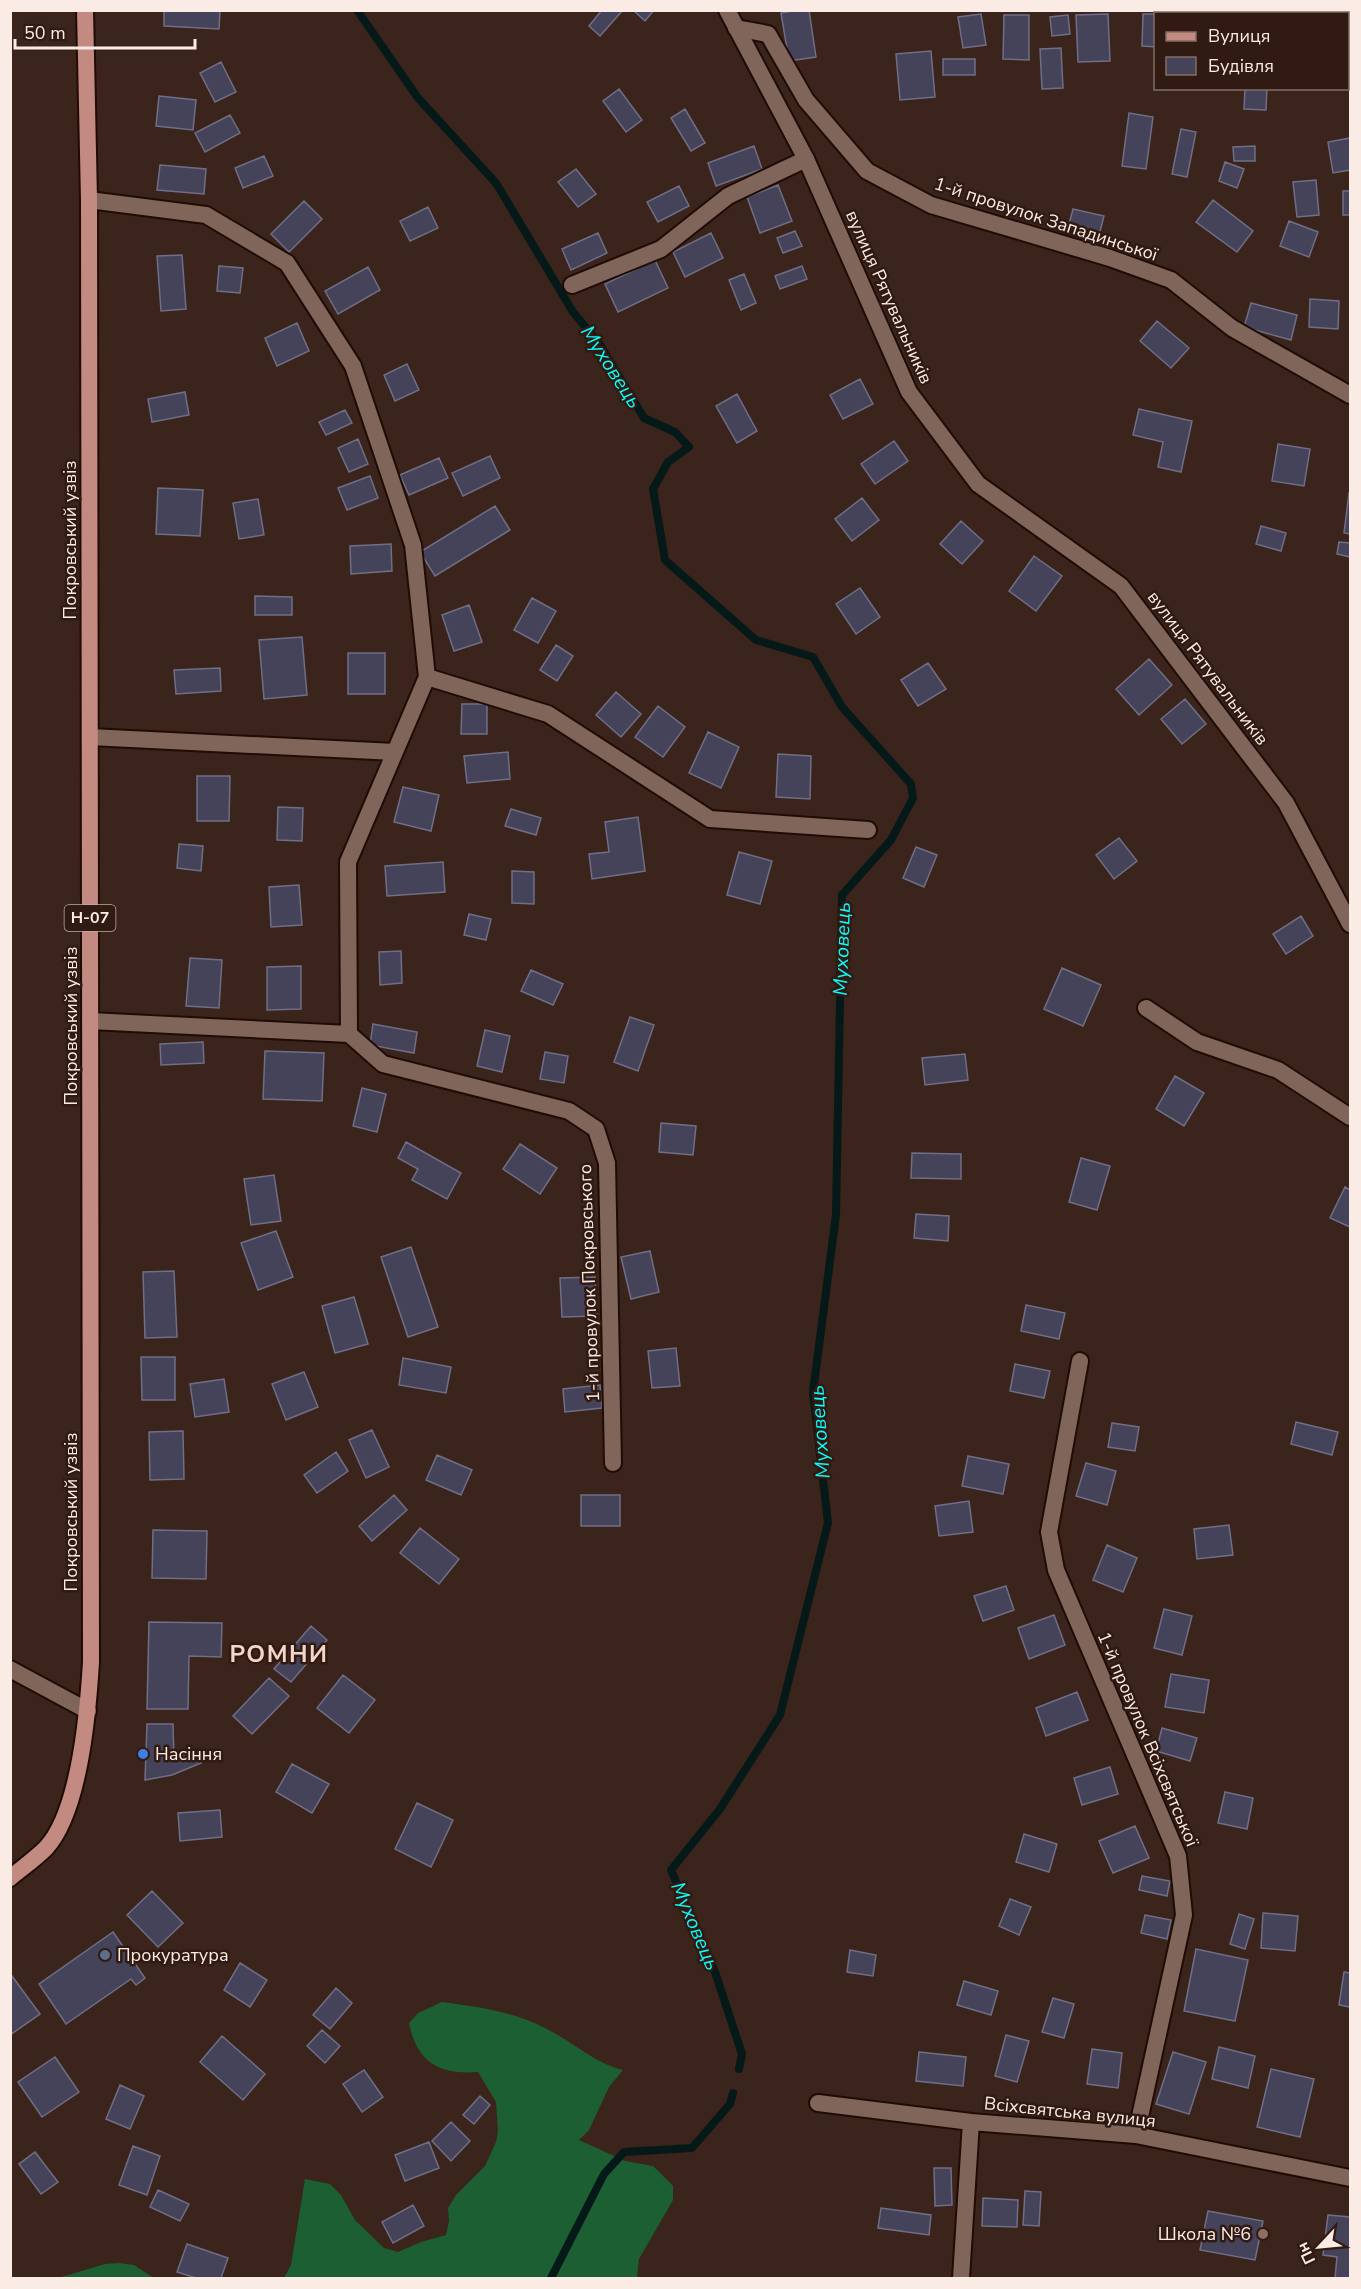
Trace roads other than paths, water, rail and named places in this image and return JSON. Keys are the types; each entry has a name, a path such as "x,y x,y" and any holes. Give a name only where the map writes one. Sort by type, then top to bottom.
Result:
{"main road":[{"name":"Покровський узвіз","path":"10,1878 47,1847 62,1822 78,1772 88,1711 91,1662 89,200 85,10"}],"street":[{"name":"вулиця Рятувальників","path":"727,10 806,159 909,392 978,484 1121,586 1286,803 1350,924"},
{"name":"1-й провулок Западинської","path":"736,28 768,34 806,100 867,171 932,205 1110,258 1171,280 1232,328 1350,395"},
{"path":"572,285 661,249 728,196 806,159"},
{"path":"89,200 206,215 287,263 353,366 413,545 427,677 348,862 348,1034 90,1021"},
{"path":"427,677 548,714 710,819 868,830"},
{"path":"90,737 395,752"},
{"path":"1146,1008 1197,1042 1278,1070 1350,1117"},
{"name":"1-й провулок Покровського","path":"348,1034 383,1064 569,1111 596,1129 607,1164 614,1463"},
{"name":"1-й провулок Всіхсвятської","path":"1080,1361 1049,1532 1060,1580 1178,1856 1184,1915 1136,2135"},
{"path":"10,1669 88,1711"},
{"name":"Всіхсвятська вулиця","path":"818,2103 971,2122 1136,2135 1350,2178"},
{"path":"961,2278 971,2122"}],"waterway":[{"name":"Муховець","path":"357,10 418,98 496,183 573,312 599,343 644,418 675,432 689,447 668,462 653,489 665,560 756,640 813,657 842,707 911,784 913,798 891,840 842,895 836,1215 813,1392 828,1523 780,1715 720,1809 671,1870 715,1972 742,2054 739,2069"},
{"name":"Муховець","path":"551,2278 604,2174 624,2152 692,2148 730,2104 733,2093"}],"place":[{"name":"Насіння","path":"143,1754"},
{"name":"Прокуратура","path":"105,1955"},
{"name":"Школа №6","path":"1263,2234"}],"district":[{"name":"РОМНИ","path":"279,1654"}]}
